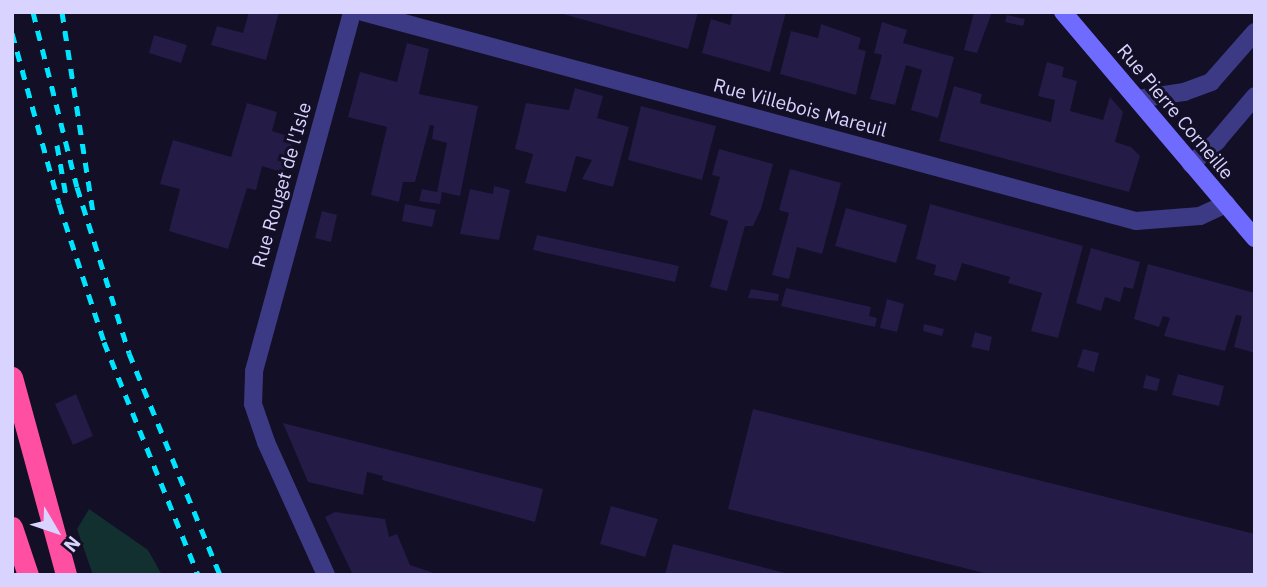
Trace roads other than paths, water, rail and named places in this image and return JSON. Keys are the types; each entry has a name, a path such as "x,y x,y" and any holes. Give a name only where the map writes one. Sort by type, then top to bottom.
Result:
{"highway":[{"path":"12,377 66,575"},
{"path":"12,527 28,575"}],"street":[{"name":"Rue Rouget de l'Isle","path":"326,575 266,442 253,404 254,370 352,12"},
{"name":"Rue Villebois Mareuil","path":"363,12 1136,221 1200,216 1226,204"},
{"name":"Rue Pierre Corneille","path":"1063,12 1255,238"},
{"path":"1138,99 1184,92 1211,82 1255,32"},
{"path":"1191,164 1217,141 1255,96"}],"railway":[{"path":"33,12 77,187 129,353 220,575"},
{"path":"62,12 93,213"},
{"path":"12,33 59,204 104,342 198,575"},
{"path":"57,145 66,196"}]}
